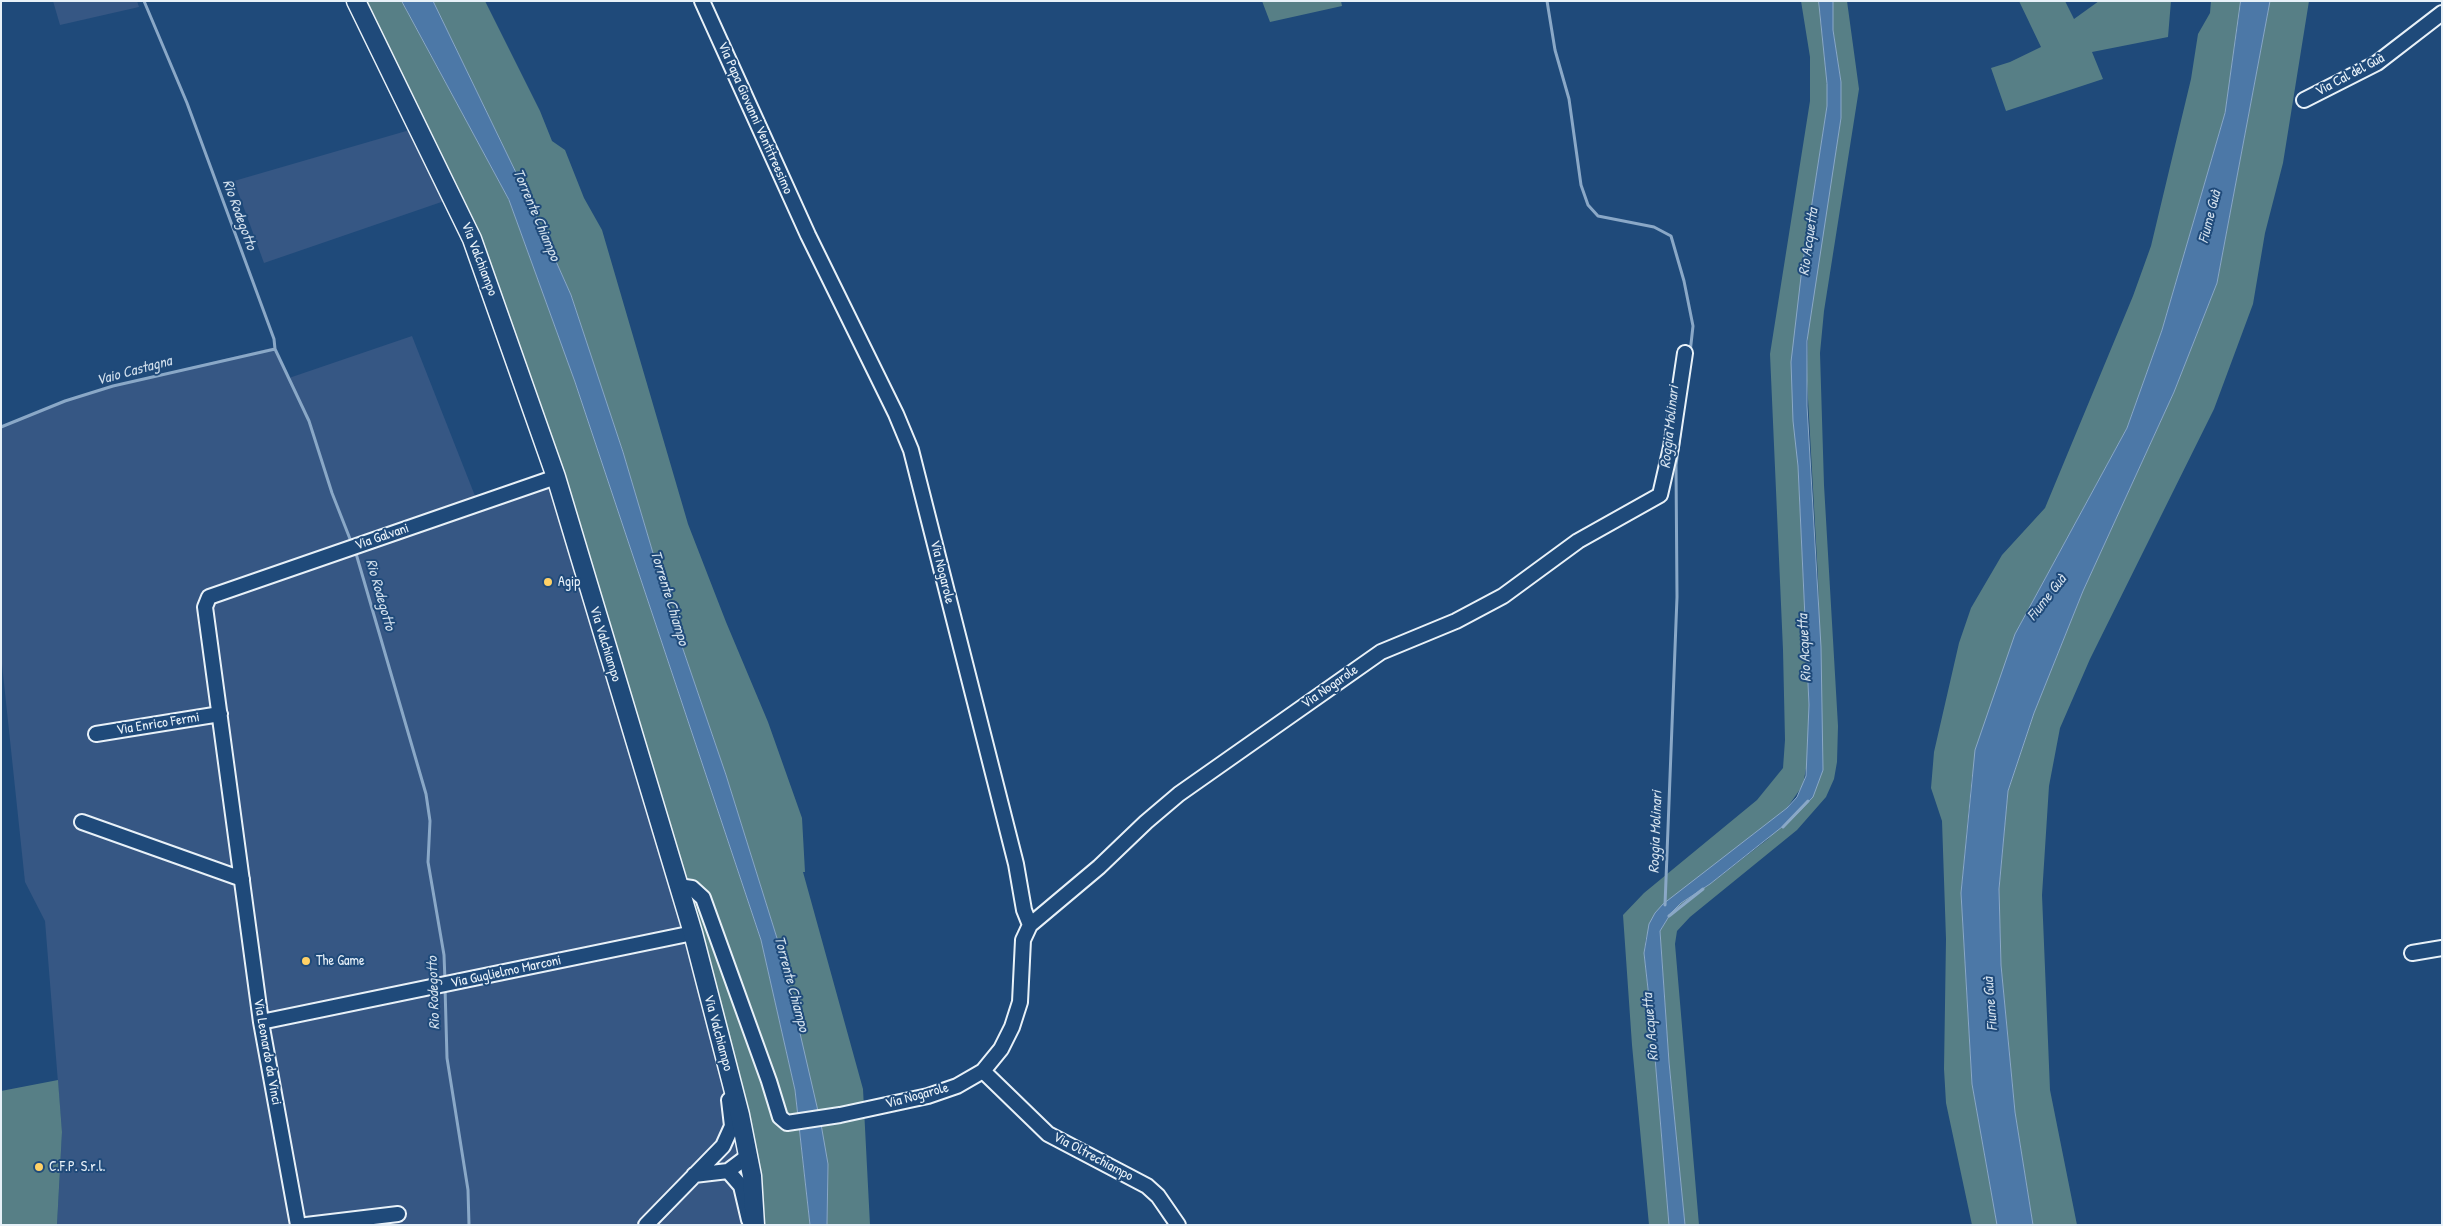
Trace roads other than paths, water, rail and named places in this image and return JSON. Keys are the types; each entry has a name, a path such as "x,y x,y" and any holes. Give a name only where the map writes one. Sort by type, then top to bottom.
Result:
{"main road":[{"name":"Via Valchiampo","path":"356,1 472,239 556,477 692,933 726,1060 752,1176 755,1225"}],"street":[{"name":"Via Papa Giovanni Ventitreesimo","path":"702,1 808,235"},
{"name":"Via Cal del Guà","path":"2304,100 2377,64 2442,13"},
{"name":"Via Nogarole","path":"808,235 896,414 911,450 1016,864 1024,910 1030,925"},
{"name":"Via Nogarole","path":"678,886 692,888 703,898 769,1081 780,1118 787,1123 793,1120 840,1114 928,1096 957,1086 983,1071 1001,1049 1012,1027 1020,1002 1023,940 1030,925 1099,868 1146,822 1179,794 1380,652 1456,622 1503,596 1578,540 1660,495 1671,447 1685,353"},
{"name":"Via Galvani","path":"209,597 556,477"},
{"name":"Via Leonardo da Vinci","path":"209,597 205,607 261,1022 298,1225"},
{"name":"Via Enrico Fermi","path":"96,734 220,714"},
{"path":"82,822 242,879"},
{"name":"Via Guglielmo Marconi","path":"261,1022 692,933"},
{"path":"2412,953 2442,948"},
{"path":"646,1225 729,1136 732,1126 726,1060"},
{"name":"Via Oltrechiampo","path":"983,1071 1048,1134 1147,1186 1158,1196 1178,1225"},
{"path":"716,1152 748,1156"},
{"path":"694,1175 728,1171 748,1156"},
{"path":"728,1171 741,1186 750,1225"},
{"path":"306,1225 398,1214"}],"water":[{"path":"402,1 433,1 522,185 571,295 623,452 672,617 726,775 781,951 821,1124 828,1164 827,1225 810,1225 795,1090 761,940 575,382 509,200"},
{"path":"1819,1 1833,1 1833,30 1841,82 1841,118 1807,341 1807,406 1821,647 1823,770 1813,797 1792,819 1710,884 1681,903 1671,913 1660,931 1669,1062 1685,1225 1669,1225 1653,1034 1644,953 1649,924 1663,904 1787,808 1797,797 1806,776 1809,705 1798,466 1793,421 1791,362 1802,268 1827,106 1827,84"},
{"name":"Fiume Guà","path":"2241,1 2270,1 2217,283 2174,392 2083,591 2034,713 2008,791 1999,889 2001,965 2015,1112 2033,1225 1997,1225 1972,1084 1961,893 1975,750 2015,634 2127,428 2162,330 2225,113"}],"waterway":[{"name":"Rio Rodegotto","path":"144,1 187,103 274,339 275,349 309,421 332,493 352,544"},
{"name":"Roggia Molinari","path":"1547,1 1555,50 1569,99 1581,185 1588,205 1598,216 1654,227 1671,236 1684,281 1693,326 1690,353"},
{"name":"Vaio Castagna","path":"1,427 65,401 113,386 275,349"},
{"name":"Roggia Molinari","path":"1665,905 1677,597 1676,465 1685,397"},
{"name":"Rio Rodegotto","path":"355,550 426,794 430,821 428,862 444,955 445,981"},
{"name":"Rio Acquetta","path":"1783,827 1808,801"},
{"name":"Rio Acquetta","path":"1669,916 1703,889"},
{"name":"Rio Rodegotto","path":"445,987 447,1058 468,1190 469,1225"}],"place":[{"name":"Agip","path":"548,582"},
{"name":"The Game","path":"306,961"},
{"name":"C.F.P. S.r.l.","path":"39,1167"}],"water label":[{"name":"Torrente Chiampo","path":"536,215"},
{"name":"Torrente Chiampo","path":"669,598"},
{"name":"Torrente Chiampo","path":"791,984"}]}
